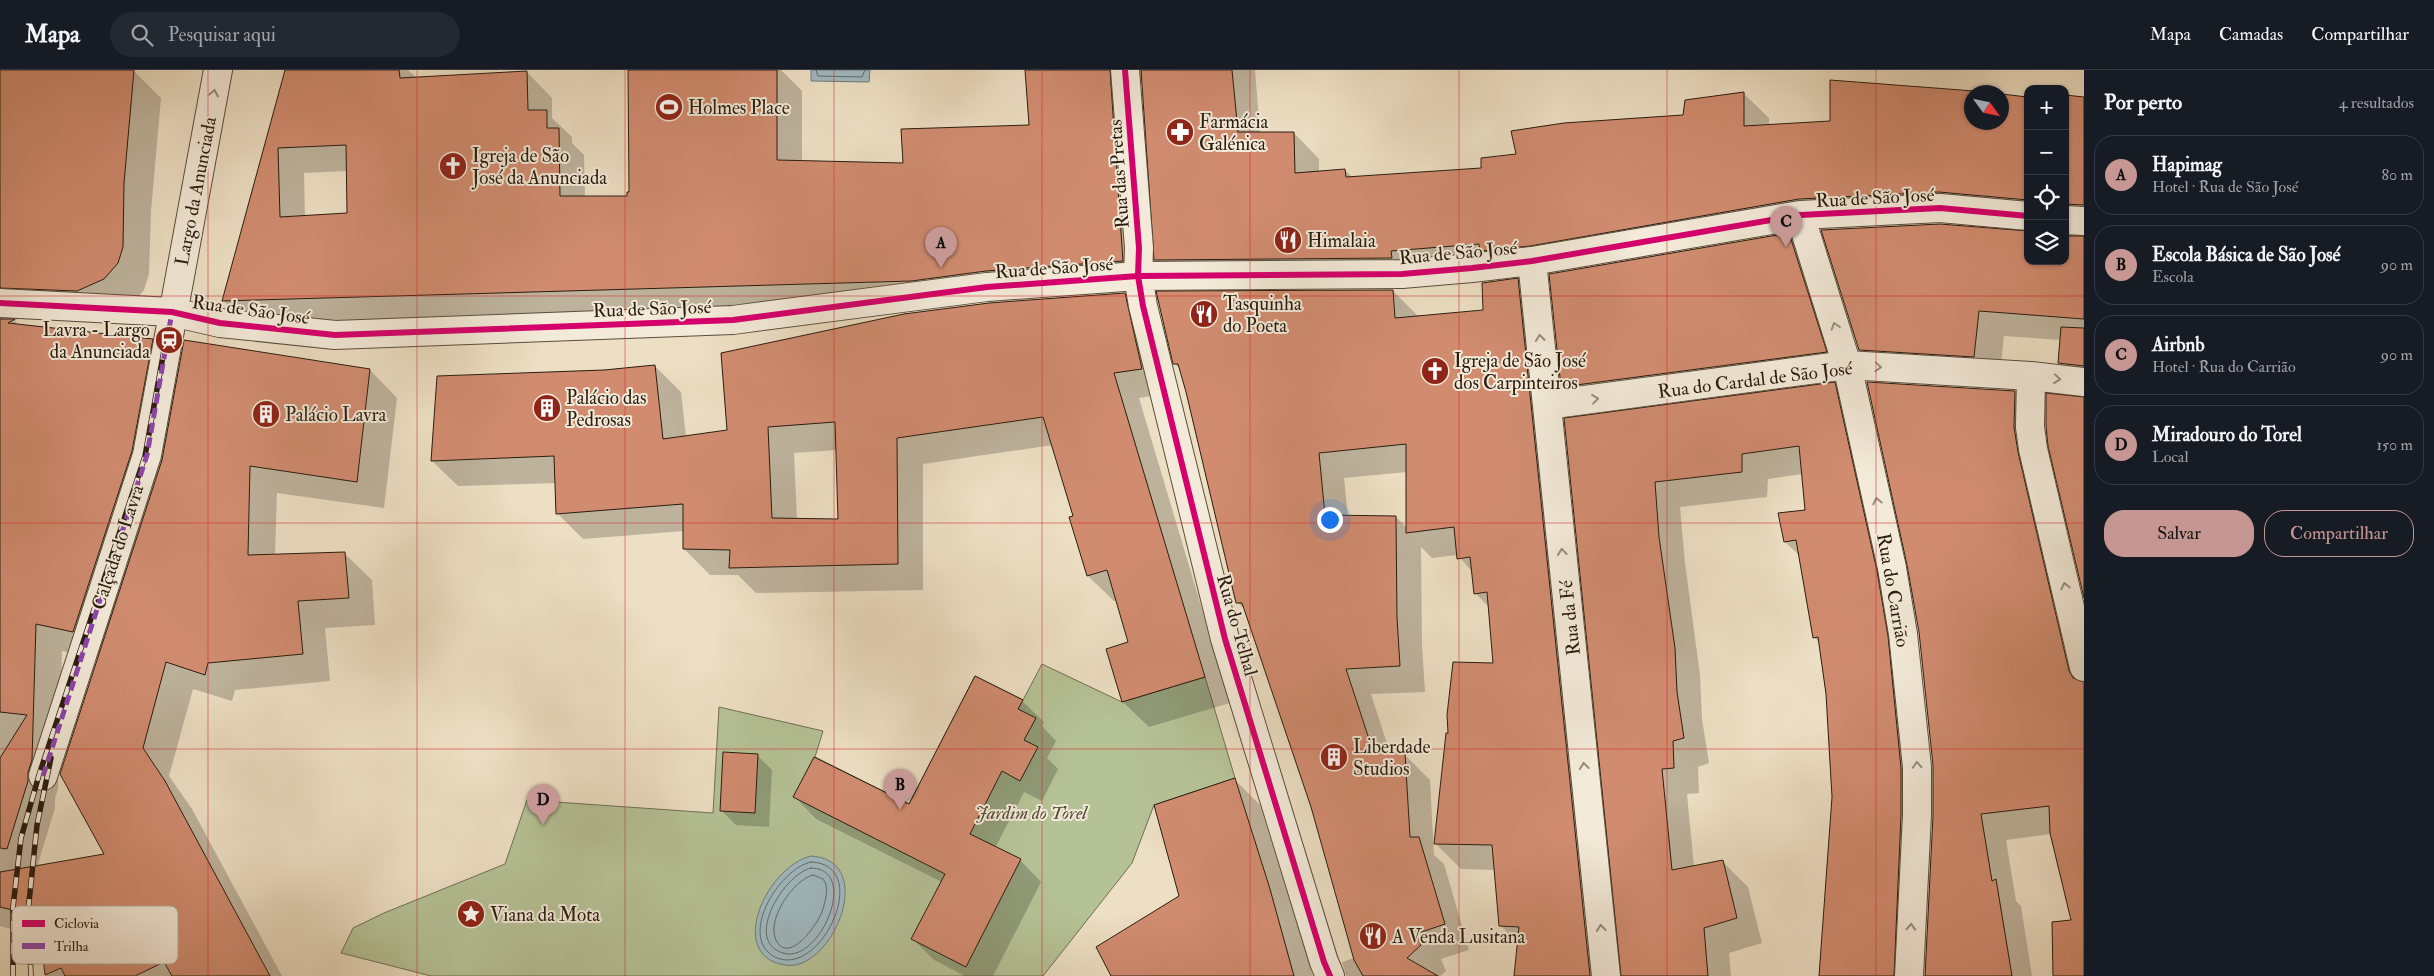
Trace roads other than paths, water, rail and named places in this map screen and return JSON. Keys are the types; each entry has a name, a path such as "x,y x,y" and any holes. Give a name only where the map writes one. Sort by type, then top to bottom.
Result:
{"street":[{"name":"Largo da Anunciada","path":"172,312 218,70"},
{"name":"Rua das Pretas","path":"1125,70 1139,248 1138,276"},
{"name":"Rua de São José","path":"0,303 172,312 220,323 335,336 733,320 987,287 1138,276 1402,274 1532,260 1800,215 1940,208 2024,216"},
{"name":"Rua do Carrião","path":"1800,215 1847,366 1892,568 1903,634 1917,766 1917,814 1909,976"},
{"path":"2069,220 2084,221"},
{"name":"Rua da Fé","path":"1532,260 1606,976"},
{"name":"Rua do Telhal","path":"1138,276 1145,315 1225,640 1324,962 1330,976"},
{"name":"Calçada do Lavra","path":"43,776 147,455 172,312"},
{"name":"Rua do Cardal de São José","path":"1546,405 1847,366 2031,376 2084,382"},
{"path":"2031,376 2030,418 2033,449 2084,667"}],"water":[{"path":"811,70 870,70 869,82 811,81"},
{"path":"811,856 831,862 842,876 845,894 841,915 832,935 818,952 802,963 785,965 767,958 758,946 755,929 759,911 767,893 780,876 795,863"}],"railway":[{"path":"13,906 21,838 39,775 145,456 166,339"},
{"path":"29,906 37,825 51,758"},
{"path":"13,964 13,976"},
{"path":"30,964 31,976"}],"place":[{"name":"Holmes Place","path":"669,107"},
{"name":"Farmácia Galénica","path":"1180,132"},
{"name":"Igreja de São José da Anunciada","path":"453,166"},
{"name":"Himalaia","path":"1288,240"},
{"name":"Airbnb","path":"1786,247"},
{"name":"Hapimag","path":"941,268"},
{"name":"Tasquinha do Poeta","path":"1204,314"},
{"name":"Lavra - Largo da Anunciada","path":"169,340"},
{"name":"Igreja de São José dos Carpinteiros","path":"1435,371"},
{"name":"Palácio das Pedrosas","path":"547,408"},
{"name":"Palácio Lavra","path":"266,414"},
{"name":"Liberdade Studios","path":"1334,757"},
{"name":"Escola Básica de São José","path":"900,810"},
{"name":"Miradouro do Torel","path":"543,825"},
{"name":"Viana da Mota","path":"471,914"},
{"name":"A Venda Lusitana","path":"1373,936"}],"park label":[{"name":"Jardim do Torel","path":"1031,812"}]}
